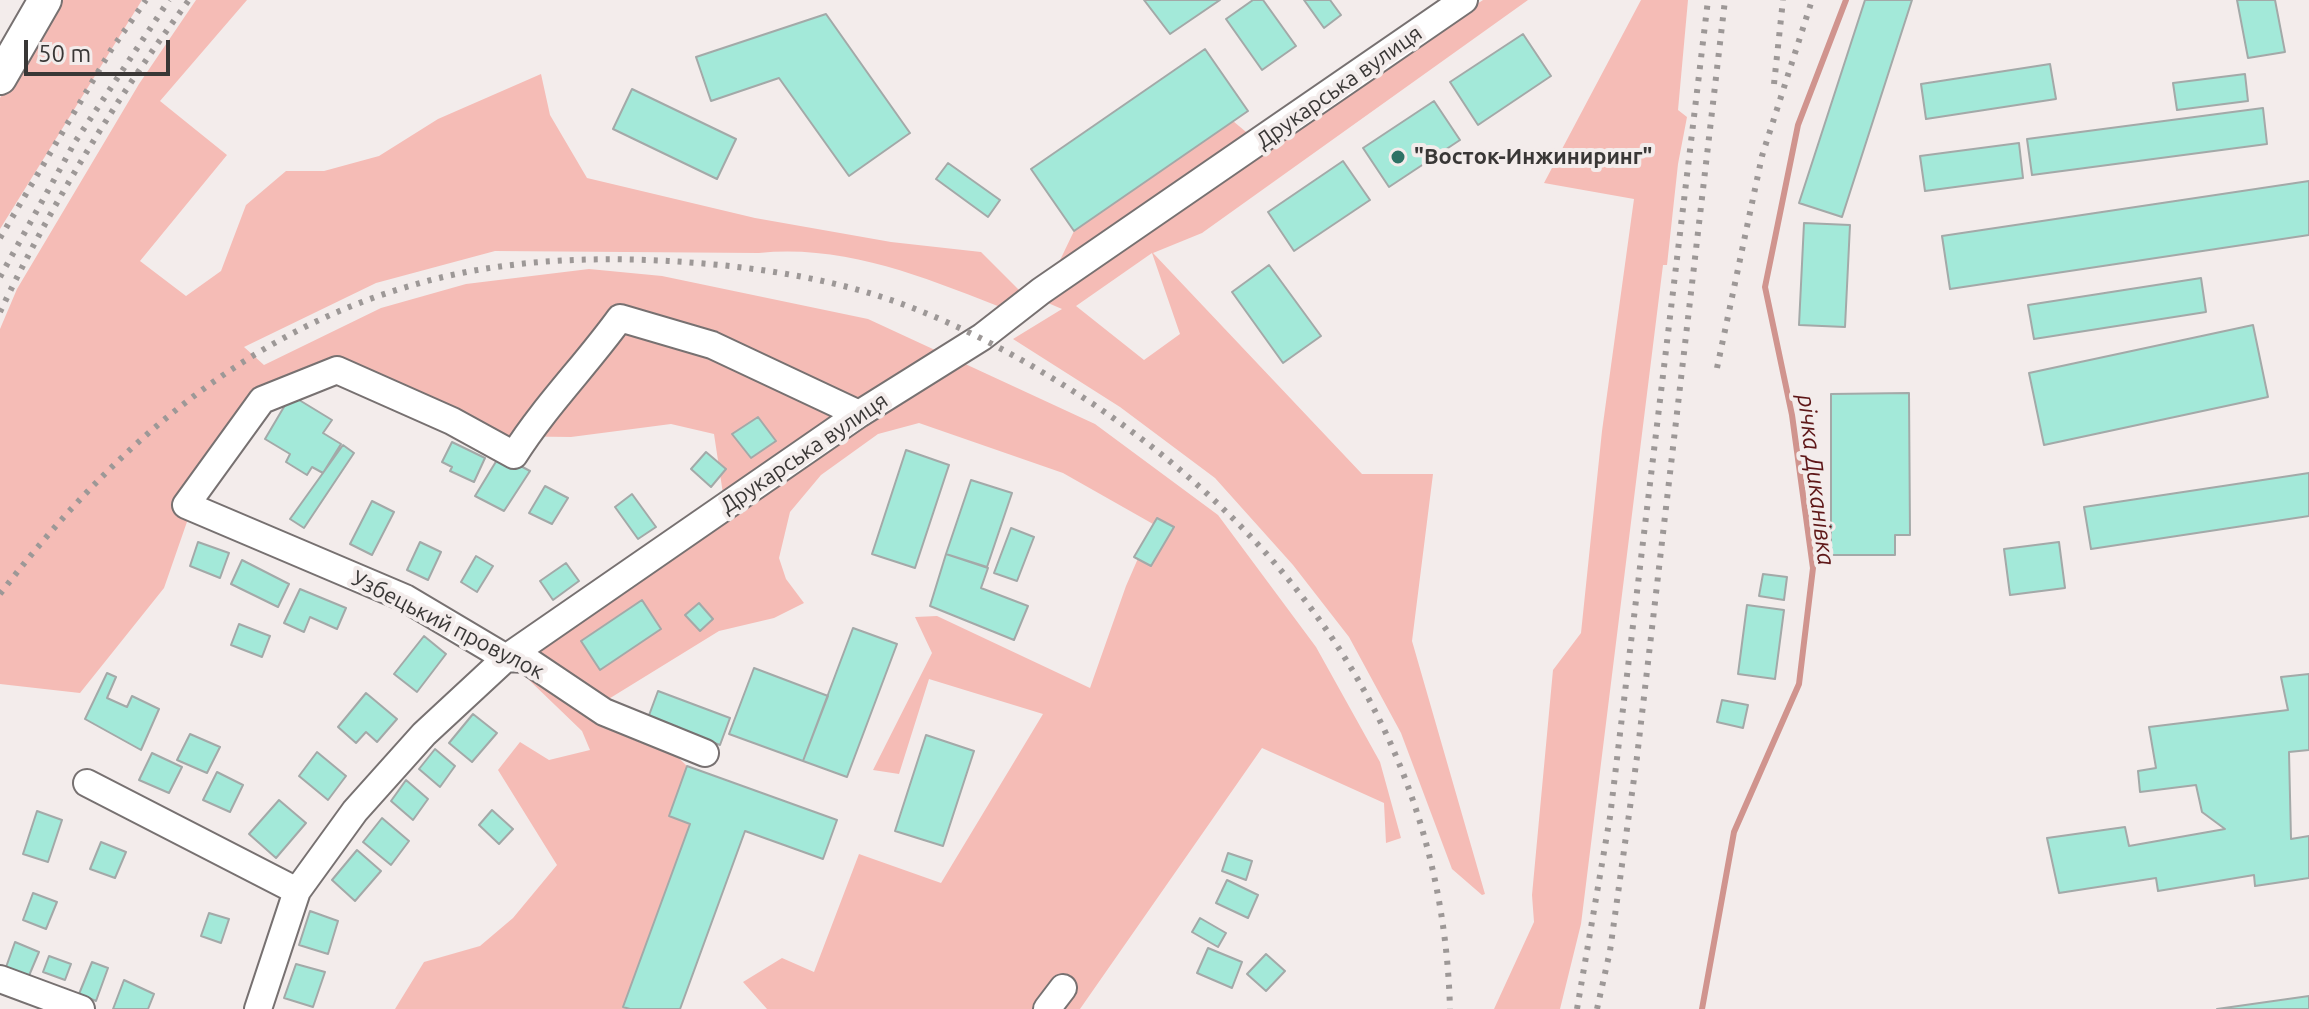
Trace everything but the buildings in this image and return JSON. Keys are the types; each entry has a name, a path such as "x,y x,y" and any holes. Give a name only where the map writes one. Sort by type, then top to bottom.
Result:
{"main road":[{"path":"0,78 45,0"}],"street":[{"name":"Друкарська вулиця","path":"258,1009 297,891 355,811 424,734 506,658 859,414 982,337 1041,291 1464,0"},
{"name":"Узбецький провулок","path":"705,753 604,712 525,659 506,658 405,598 186,505 262,400 337,370 452,421 514,455 534,424 589,361 620,318 712,345 859,414"},
{"path":"87,783 297,891"},
{"path":"0,979 81,1009"}],"shaded area":[{"path":"53,0 142,0 0,229 0,98"},
{"path":"196,0 247,0 160,101 227,155 140,261 186,296 221,271 246,205 286,171 324,171 379,156 438,119 541,74 550,115 587,178 755,218 891,242 981,252 1029,300 1008,310 886,266 824,254 495,251 376,283 244,347 264,365 381,308 466,284 589,269 662,276 868,319 1095,424 1218,515 1316,647 1380,762 1401,838 1386,843 1384,803 1262,748 1080,1009 767,1009 743,982 782,958 814,972 859,854 941,883 1043,714 929,679 899,774 873,770 932,653 915,617 937,616 1090,688 1126,586 1153,524 1063,473 919,423 878,434 821,475 790,512 779,558 786,579 804,603 774,618 719,631 607,700 636,717 687,766 690,824 630,1009 395,1009 424,962 480,946 513,918 557,865 498,770 520,742 549,760 590,750 582,731 529,680 527,644 725,507 714,434 671,424 571,437 493,436 336,370 291,390 219,459 189,516 164,588 80,693 0,684 0,329 17,289 139,84"},
{"path":"1483,0 1528,0 1202,233 1153,253 1362,474 1433,474 1412,641 1485,894 1482,895 1452,869 1401,733 1349,637 1293,565 1215,478 1120,407 1013,339 1062,309 1041,300 1074,231 1233,121 1264,147","holes":["1152,253 1180,334 1144,360 1076,306"]},
{"path":"1641,0 1688,0 1678,110 1687,117 1678,164 1667,265 1663,265 1581,924 1560,1009 1494,1009 1534,922 1532,895 1553,670 1581,633 1602,431 1634,199 1544,183"}],"waterway":[{"name":"річка Диканівка","path":"1702,1009 1734,832 1799,684 1813,568 1792,415 1765,287 1798,125 1846,0"}],"railway":[{"path":"0,238 111,50 146,0"},
{"path":"0,277 75,142 169,0"},
{"path":"0,312 41,231 87,152 136,74 189,0"},
{"path":"1577,1009 1610,817 1708,0"},
{"path":"1597,1009 1610,951 1637,757 1725,0"},
{"path":"1774,84 1783,0"},
{"path":"1717,368 1762,156 1812,0"},
{"path":"0,594 85,494 181,406 234,368 290,335 349,307 413,285 475,270 571,260 722,265 776,272 856,289 964,330 1017,357 1093,404 1168,460 1236,522 1296,589 1348,662 1389,741 1421,825 1441,914 1450,1009"}],"place":[{"name":"\"Восток-Инжиниринг\"","path":"1398,157"}]}
